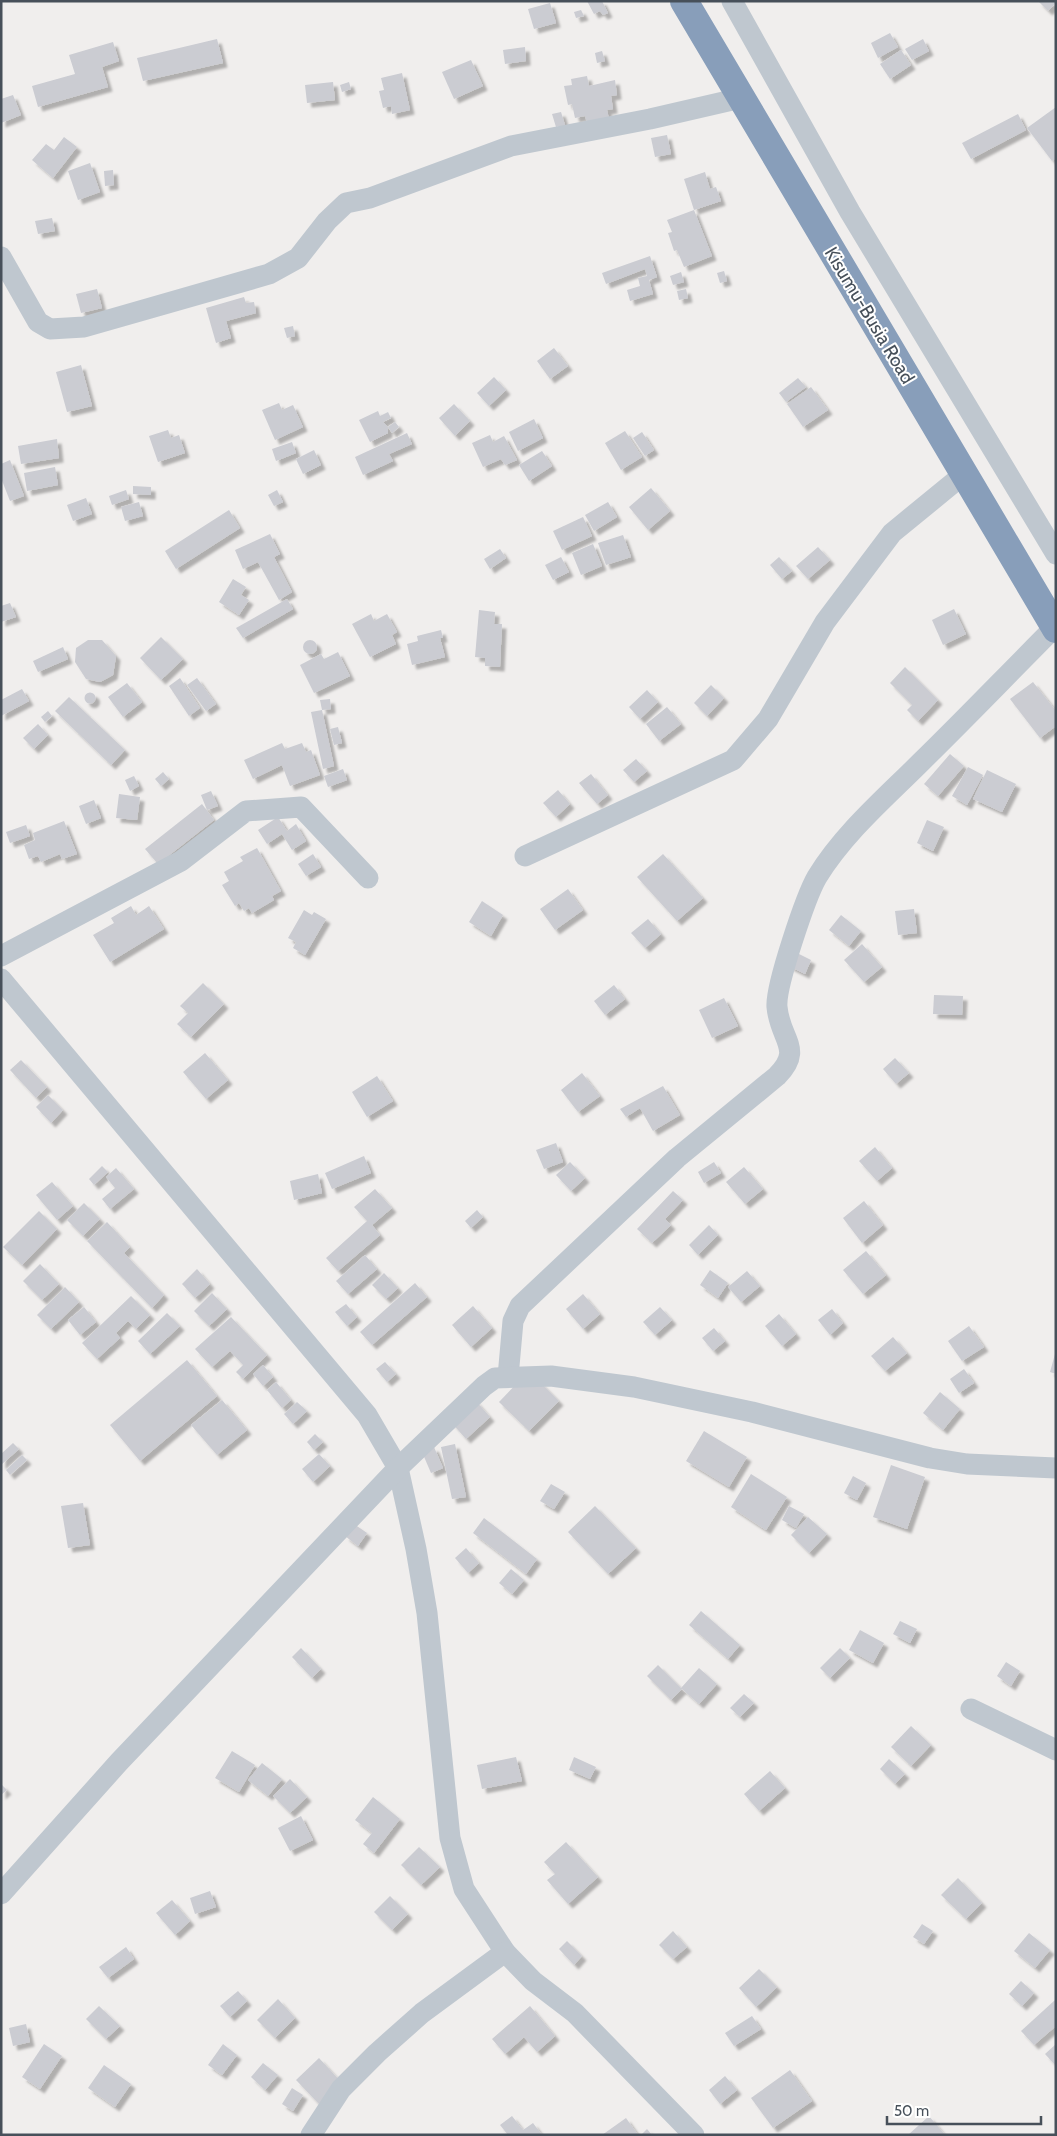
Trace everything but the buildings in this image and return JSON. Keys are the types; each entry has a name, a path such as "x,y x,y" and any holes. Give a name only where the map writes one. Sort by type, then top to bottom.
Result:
{"highway":[{"name":"Kisumu-Busia Road","path":"684,1 1055,628"}],"street":[{"path":"732,1 850,212 1056,554"},
{"path":"1,257 38,322 50,329 84,327 268,274 298,258 327,221 346,203 370,198 511,146 650,119 741,98"},
{"path":"525,856 733,760 768,719 825,622 892,533 964,474"},
{"path":"508,1377 513,1321 520,1306 677,1158 777,1076 788,1064 790,1050 779,1025 777,1004 788,955 817,878 858,824 1055,628"},
{"path":"1,956 181,861 246,811 301,807 368,878"},
{"path":"1,979 367,1415 398,1468 416,1550 427,1613 450,1838 464,1889 505,1952 534,1981 575,2013 694,2135"},
{"path":"1,1894 119,1762 398,1468 484,1386 495,1378 551,1376 634,1387 752,1412 930,1458 967,1464 1056,1468"},
{"path":"971,1709 1056,1750"},
{"path":"311,2135 341,2089 377,2053 422,2013 505,1952"}]}
